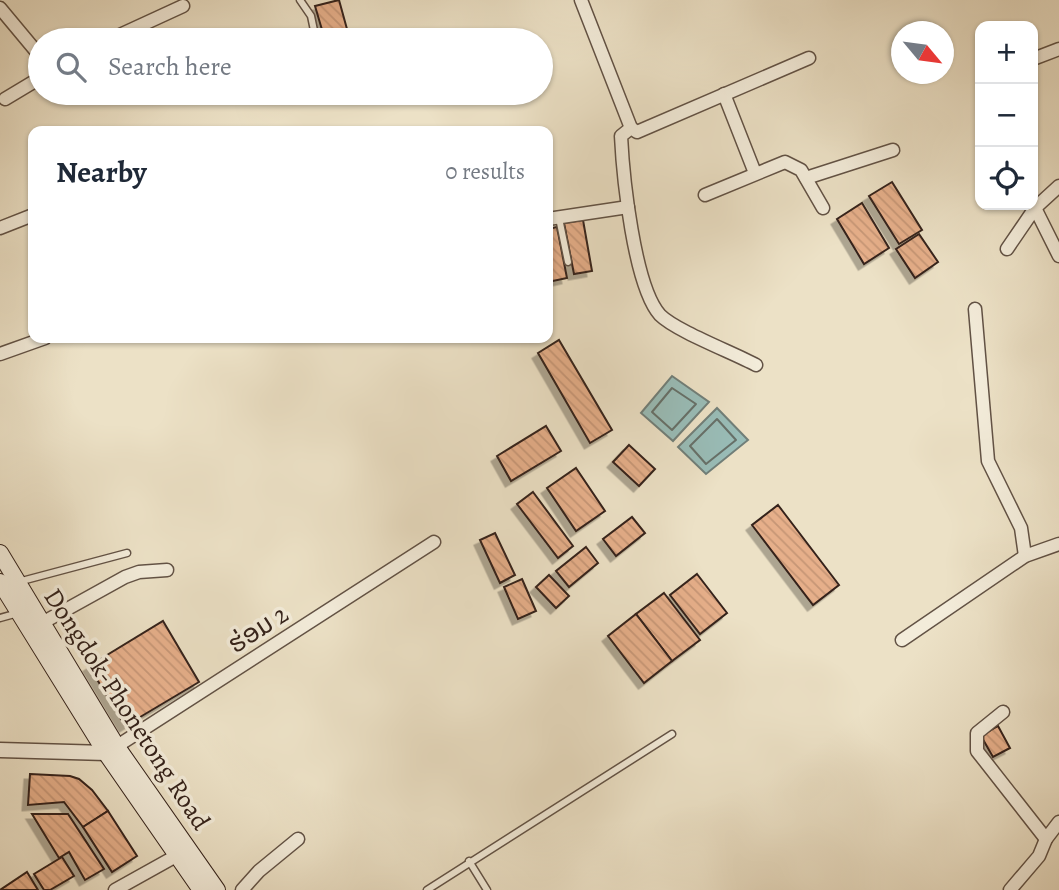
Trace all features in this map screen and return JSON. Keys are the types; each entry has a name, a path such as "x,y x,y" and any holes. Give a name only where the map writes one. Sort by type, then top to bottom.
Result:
{"main road":[{"name":"Dongdok-Phonetong Road","path":"0,553 112,750"},
{"name":"Dongdok-Phonetong Road","path":"0,582 182,854 201,890"},
{"name":"Dongdok-Phonetong Road","path":"182,854 217,890"}],"street":[{"path":"586,2 631,128 637,132 809,58"},
{"path":"135,28 183,6"},
{"path":"0,8 28,42"},
{"path":"1038,57 1059,50"},
{"path":"5,99 28,85"},
{"path":"724,94 755,173"},
{"path":"631,128 621,136 628,207 648,292 659,314 757,365"},
{"path":"806,178 892,150"},
{"path":"705,195 785,162 796,166 806,178 823,208"},
{"path":"1038,205 1059,186"},
{"path":"553,218 628,207"},
{"path":"1007,249 1034,210"},
{"path":"1036,210 1059,257"},
{"path":"0,228 28,217"},
{"path":"975,309 988,461 1021,528 1025,556"},
{"path":"0,354 32,343"},
{"name":"ຮ່ອມ 2","path":"112,750 434,542"},
{"path":"902,640 1025,556 1059,544"},
{"path":"41,623 139,572 167,570"},
{"path":"1003,712 976,733 977,751 1046,839"},
{"path":"0,750 112,750"},
{"path":"1010,890 1039,856 1046,839 1059,822"},
{"path":"242,890 259,871 298,839"},
{"path":"115,890 182,854"}],"lane":[{"path":"300,0 311,16 314,28"},
{"path":"553,218 568,261"},
{"path":"17,582 127,553"},
{"path":"0,618 18,612"},
{"path":"427,890 672,734"},
{"path":"469,861 487,890"}],"water":[{"path":"672,376 709,402 673,441 641,413"},
{"path":"717,408 748,440 706,474 678,447"}],"building":[{"path":"339,0 347,28 321,28 315,6"},
{"path":"892,182 922,230 899,244 869,196"},
{"path":"862,203 889,248 864,264 837,219"},
{"path":"583,220 592,271 574,274 564,223"},
{"path":"557,227 567,278 553,281 553,228"},
{"path":"919,234 938,262 915,278 896,249"},
{"path":"559,340 612,430 590,443 538,353"},
{"path":"546,426 561,451 511,481 497,456"},
{"path":"629,445 655,469 639,486 613,462"},
{"path":"576,468 605,511 576,531 547,488"},
{"path":"533,492 573,546 558,558 517,504"},
{"path":"778,505 839,585 813,605 752,525"},
{"path":"632,517 645,533 616,556 603,539"},
{"path":"495,533 515,575 500,583 480,540"},
{"path":"586,547 598,563 569,587 556,571"},
{"path":"697,574 727,613 700,634 670,595"},
{"path":"549,575 569,596 556,608 536,587"},
{"path":"522,579 536,611 518,619 504,587"},
{"path":"664,593 700,640 672,661 636,614"},
{"path":"636,614 672,661 644,683 608,636"},
{"path":"163,621 199,682 125,726 89,666"},
{"path":"998,726 1010,748 993,757 981,736"},
{"path":"30,774 79,779 92,790 108,811 83,827 64,802 28,805"},
{"path":"108,811 137,856 112,872 83,827"},
{"path":"32,814 68,814 104,869 85,880 69,852 59,858"},
{"path":"62,857 74,876 50,890 44,890 34,874"},
{"path":"27,872 38,890 0,890"}]}
